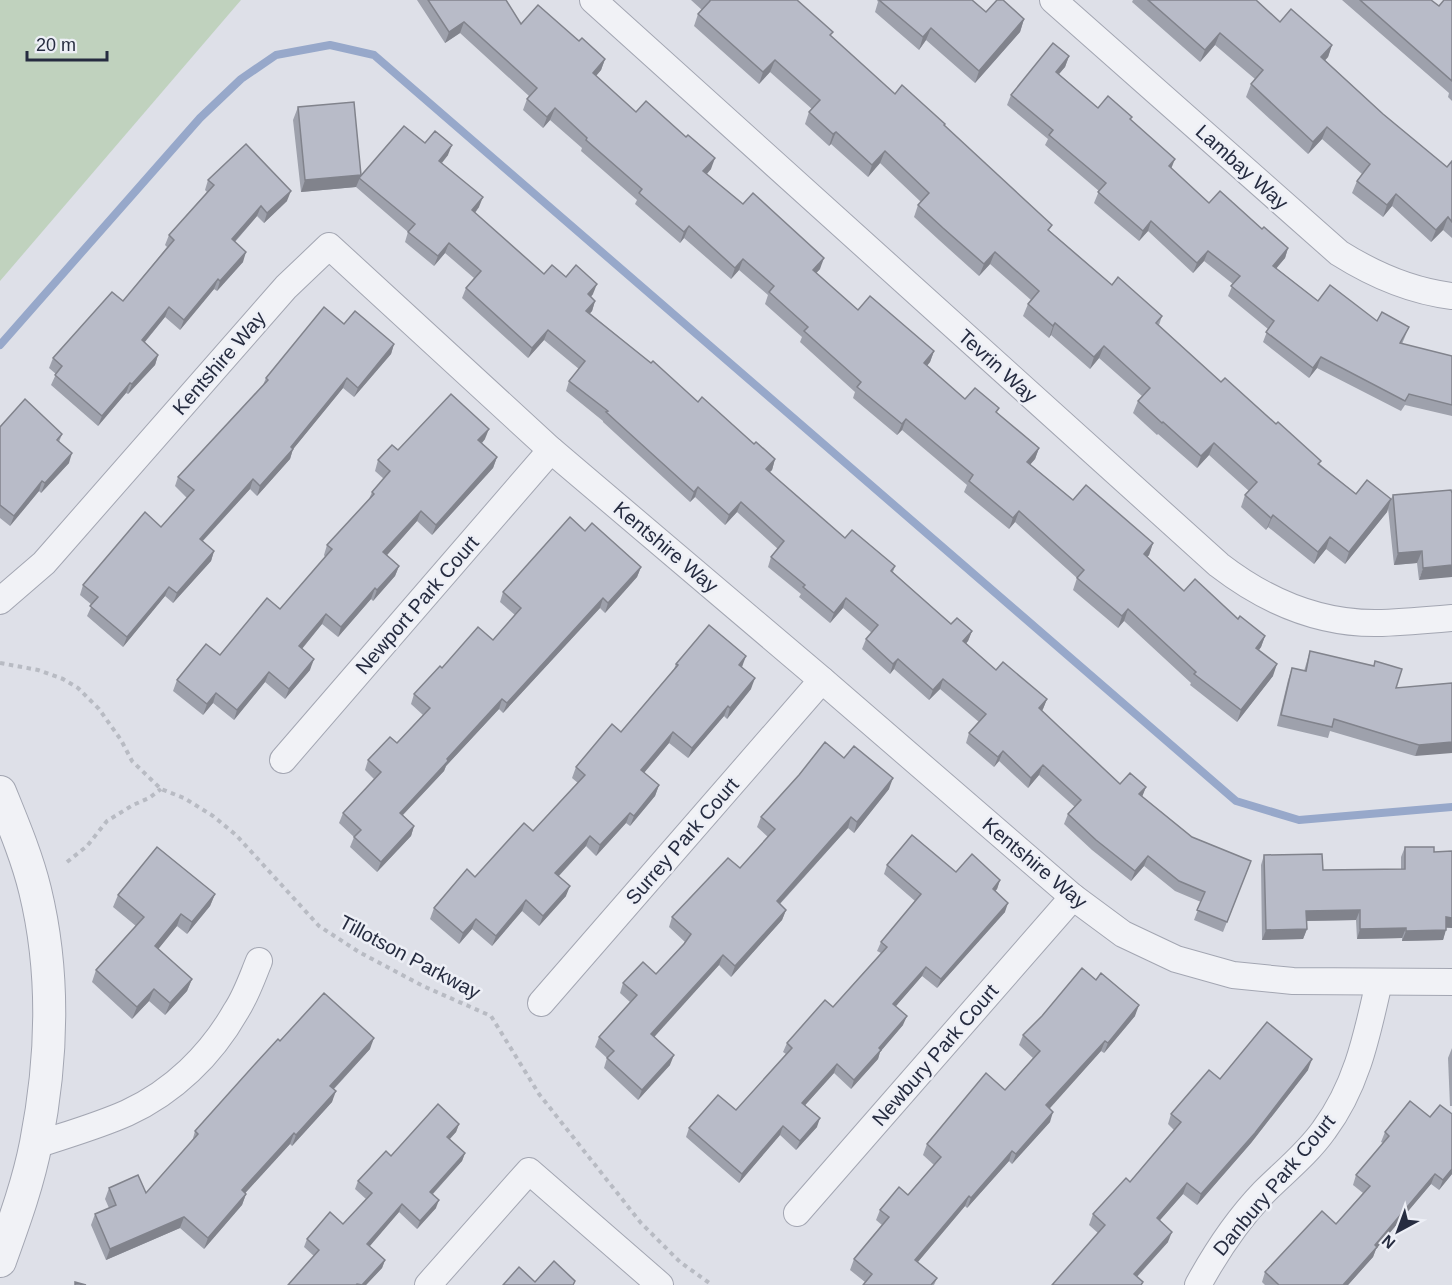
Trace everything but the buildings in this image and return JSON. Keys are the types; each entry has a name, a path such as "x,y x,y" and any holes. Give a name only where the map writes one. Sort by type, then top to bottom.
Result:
{"street":[{"name":"Tevrin Way","path":"593,0 1219,566 1242,583 1286,606 1323,618 1381,623 1452,618"},
{"name":"Lambay Way","path":"1053,0 1339,253 1392,281 1420,290 1452,296"},
{"name":"Kentshire Way","path":"0,601 44,563 286,287 328,246 551,450 1073,897 1132,938 1176,959 1204,968 1263,979 1452,982"},
{"name":"Newport Park Court","path":"284,760 551,450"},
{"name":"Surrey Park Court","path":"541,1003 822,680"},
{"path":"0,1261 20,1206 36,1145 46,1082 49,1019 45,955 35,891 4,812"},
{"name":"Newbury Park Court","path":"797,1213 1073,897"},
{"path":"36,1145 127,1113 154,1098 179,1080 221,1035 238,1009 259,961"},
{"name":"Danbury Park Court","path":"1198,1285 1227,1236 1263,1193 1304,1154 1324,1130 1341,1104 1365,1048 1379,982"},
{"path":"428,1285 529,1171 660,1285"}],"path":[{"name":"Tillotson Parkway","path":"0,663 38,670 63,679 78,688 105,717 132,760 161,789 184,798 213,816 236,836 319,926 359,952 414,981 491,1016 539,1094 641,1223 680,1262 712,1285"},
{"path":"68,862 87,846 107,821 161,789"}],"green space":[{"path":"0,0 241,0 0,281"}],"waterway":[{"path":"0,345 200,118 241,79 276,55 330,45 374,55 1236,801 1299,820 1452,807"}]}
